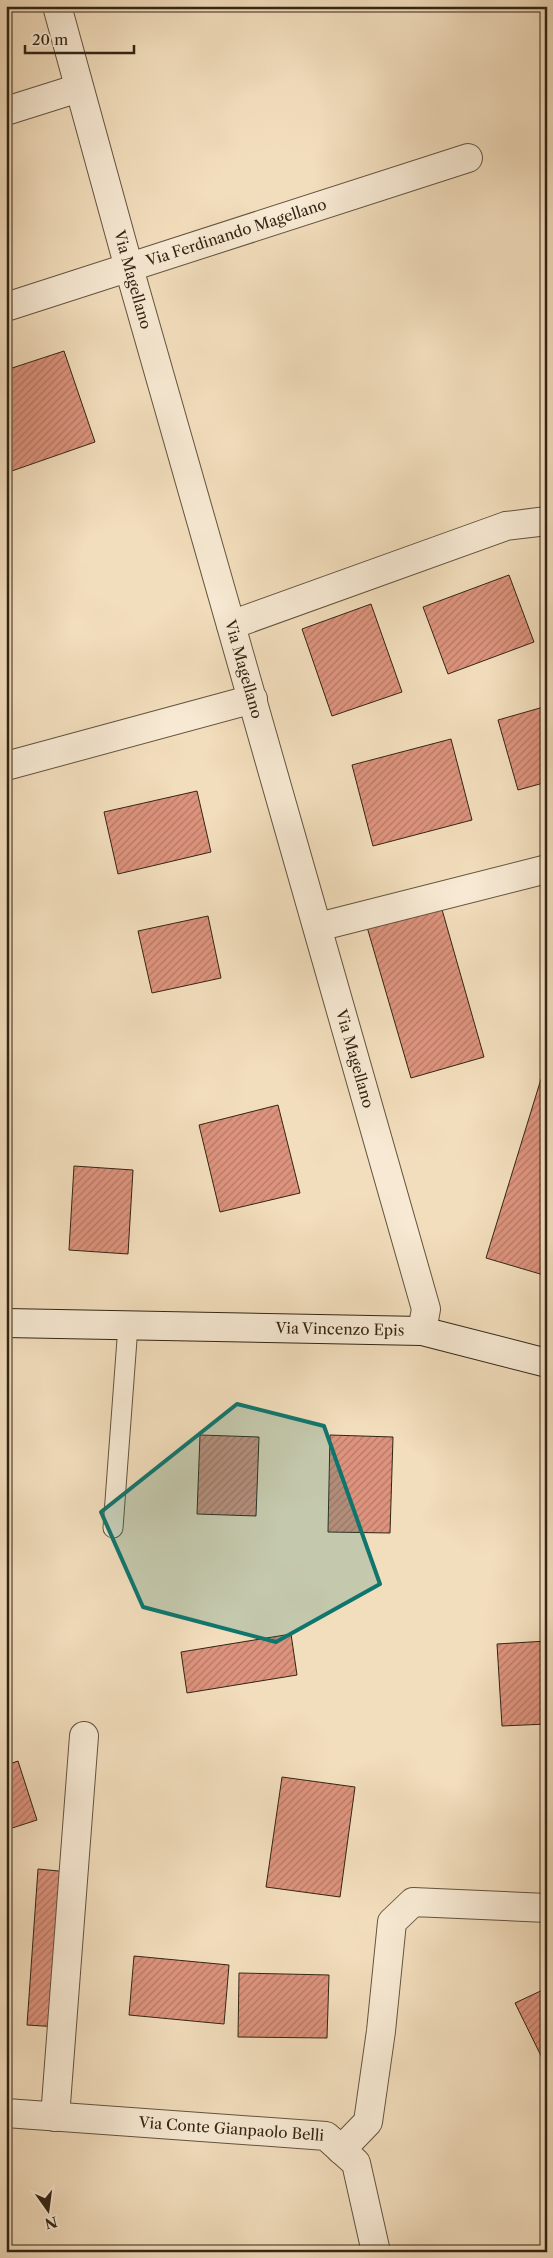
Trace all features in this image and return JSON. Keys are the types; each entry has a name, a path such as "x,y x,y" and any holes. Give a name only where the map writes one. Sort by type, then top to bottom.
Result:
{"street":[{"name":"Via Magellano","path":"57,6 129,268 426,1309 422,1331"},
{"path":"6,111 79,88"},
{"name":"Via Ferdinando Magellano","path":"6,307 468,158"},
{"path":"231,625 506,526 547,520"},
{"path":"6,766 253,699"},
{"path":"318,927 547,869"},
{"name":"Via Vincenzo Epis","path":"6,1323 422,1331 547,1363"},
{"path":"55,2117 84,1736"},
{"path":"341,2150 368,2122 381,2030 392,1922 413,1902 547,1908"},
{"name":"Via Conte Gianpaolo Belli","path":"6,2113 326,2136 356,2162 376,2252"}],"lane":[{"path":"113,1528 128,1326"}],"highlighted area":[{"path":"237,1404 324,1426 380,1584 276,1642 143,1607 101,1512"}],"building":[{"path":"64,351 95,442 6,473 6,370"},
{"path":"509,575 534,642 448,674 423,607"},
{"path":"371,604 402,692 332,716 302,629"},
{"path":"547,706 547,782 518,790 498,720"},
{"path":"451,739 472,820 373,846 352,765"},
{"path":"197,791 211,852 118,874 104,812"},
{"path":"441,906 484,1057 411,1078 367,927"},
{"path":"208,916 221,978 152,993 138,931"},
{"path":"541,1079 547,1080 547,1276 486,1258"},
{"path":"278,1105 300,1193 220,1212 199,1125"},
{"path":"74,1166 133,1170 128,1254 69,1250"},
{"path":"200,1435 259,1437 256,1516 197,1514"},
{"path":"330,1435 393,1437 390,1533 328,1532"},
{"path":"291,1634 297,1675 187,1693 181,1652"},
{"path":"547,1641 547,1724 502,1726 497,1644"},
{"path":"18,1761 37,1820 6,1830 6,1765"},
{"path":"282,1777 355,1787 340,1897 266,1887"},
{"path":"38,1869 69,1872 59,2027 27,2025"},
{"path":"134,1956 229,1965 224,2024 129,2015"},
{"path":"239,1973 329,1975 327,2038 238,2037"},
{"path":"547,1988 547,2068 515,2003"}]}
